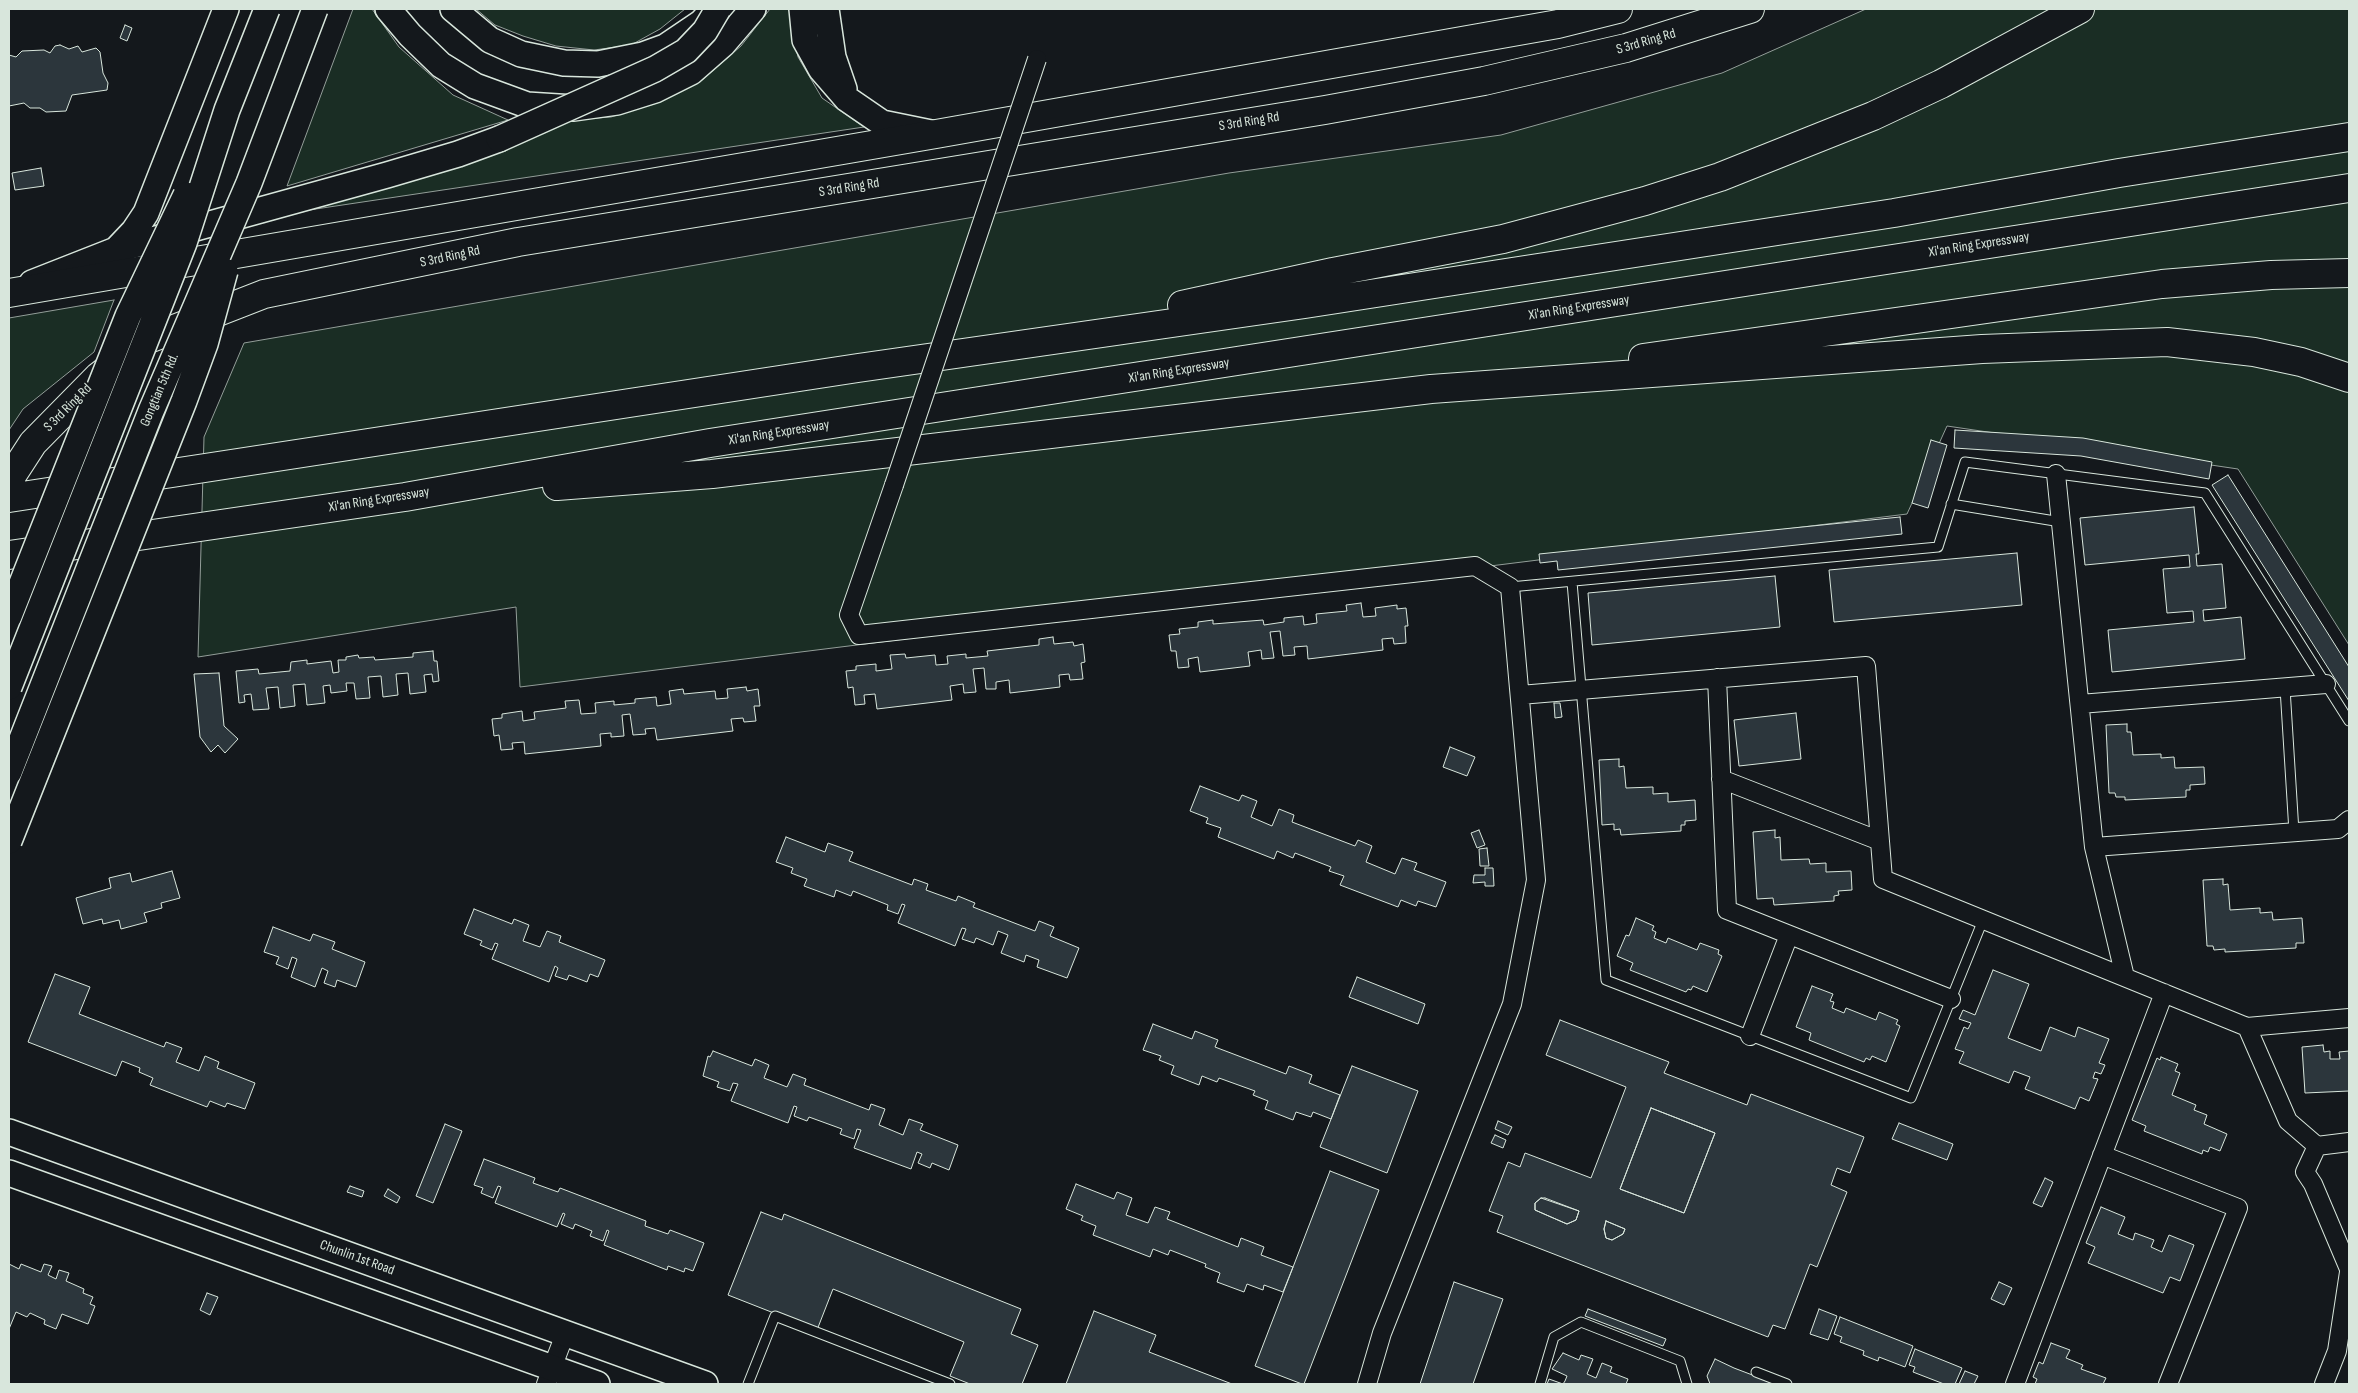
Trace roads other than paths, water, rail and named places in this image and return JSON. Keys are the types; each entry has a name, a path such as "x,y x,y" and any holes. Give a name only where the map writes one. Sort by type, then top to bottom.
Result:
{"highway":[{"path":"12,292 936,134 1558,24 1618,9"},
{"name":"S 3rd Ring Rd","path":"9,480 33,443 98,377 146,340 264,294 518,242 1325,110 1484,81 1626,48 1750,9"},
{"path":"961,353 1333,272 1503,239 1645,201 1720,177 1874,116 1958,76 2080,9"},
{"path":"9,498 961,353 1305,304 1864,218 2119,173 2349,137"},
{"name":"Xi'an Ring Expressway","path":"9,555 406,497 710,443 2349,188"},
{"path":"406,497 712,474 1431,389 2162,284 2245,276 2349,273"},
{"path":"1431,389 1982,349 2125,342 2167,342 2254,352 2301,362 2349,378"}],"main road":[{"path":"116,250 134,231 146,213 226,9"},
{"path":"9,687 184,243 227,110 267,9"},
{"name":"Gongtian 5th Rd.","path":"9,772 151,411 249,182 315,9"},
{"path":"388,9 410,36 441,65 475,86 527,105 574,108 617,102 655,90 691,72 723,44 753,9"},
{"path":"453,9 490,40 521,54 564,64 598,64 643,55 665,47 702,22 714,9"},
{"path":"12,292 116,250 396,172 458,154 499,139 655,69 686,52 705,31 718,9"},
{"path":"802,9 805,40 821,69 846,99 882,124 936,134"},
{"path":"826,9 833,57 846,99"},
{"path":"9,616 128,316 227,110"},
{"path":"9,841 184,402 205,344 249,182"},
{"name":"Chunlin 1st Road","path":"9,1132 705,1384"},
{"path":"9,1173 549,1376 597,1384"}],"street":[{"path":"1037,59 894,485 848,615 859,635 1475,566 1510,587 1536,880 1512,1004 1382,1333 1367,1384"},
{"path":"2056,474 2094,847 2125,977"},
{"path":"1520,695 1866,666 1883,879 2247,1027 2349,1018"},
{"path":"1717,678 1727,910 1951,999"},
{"path":"2080,704 2326,684"},
{"path":"1721,779 1880,841"},
{"path":"2094,847 2338,829 2349,820"},
{"path":"1750,1036 1789,935"},
{"path":"2015,1384 2164,993"},
{"path":"2247,1027 2288,1121 2317,1146 2349,1142"},
{"path":"2317,1146 2305,1172 2313,1184 2349,1270 2337,1351 2324,1384"},
{"path":"2102,1155 2238,1208 2168,1384"},
{"path":"549,1376 565,1334"}],"lane":[{"path":"1510,587 1938,547 1965,462 2205,494 2349,721"},
{"path":"1951,504 2061,522"},
{"path":"1572,582 1579,690 1606,980 1911,1098 1983,920"},
{"path":"2285,688 2294,832"},
{"path":"748,1384 775,1316 950,1384"},
{"path":"1540,1384 1554,1337 1581,1322 1680,1361 1687,1384"},
{"path":"1756,1372 1787,1384"}]}
